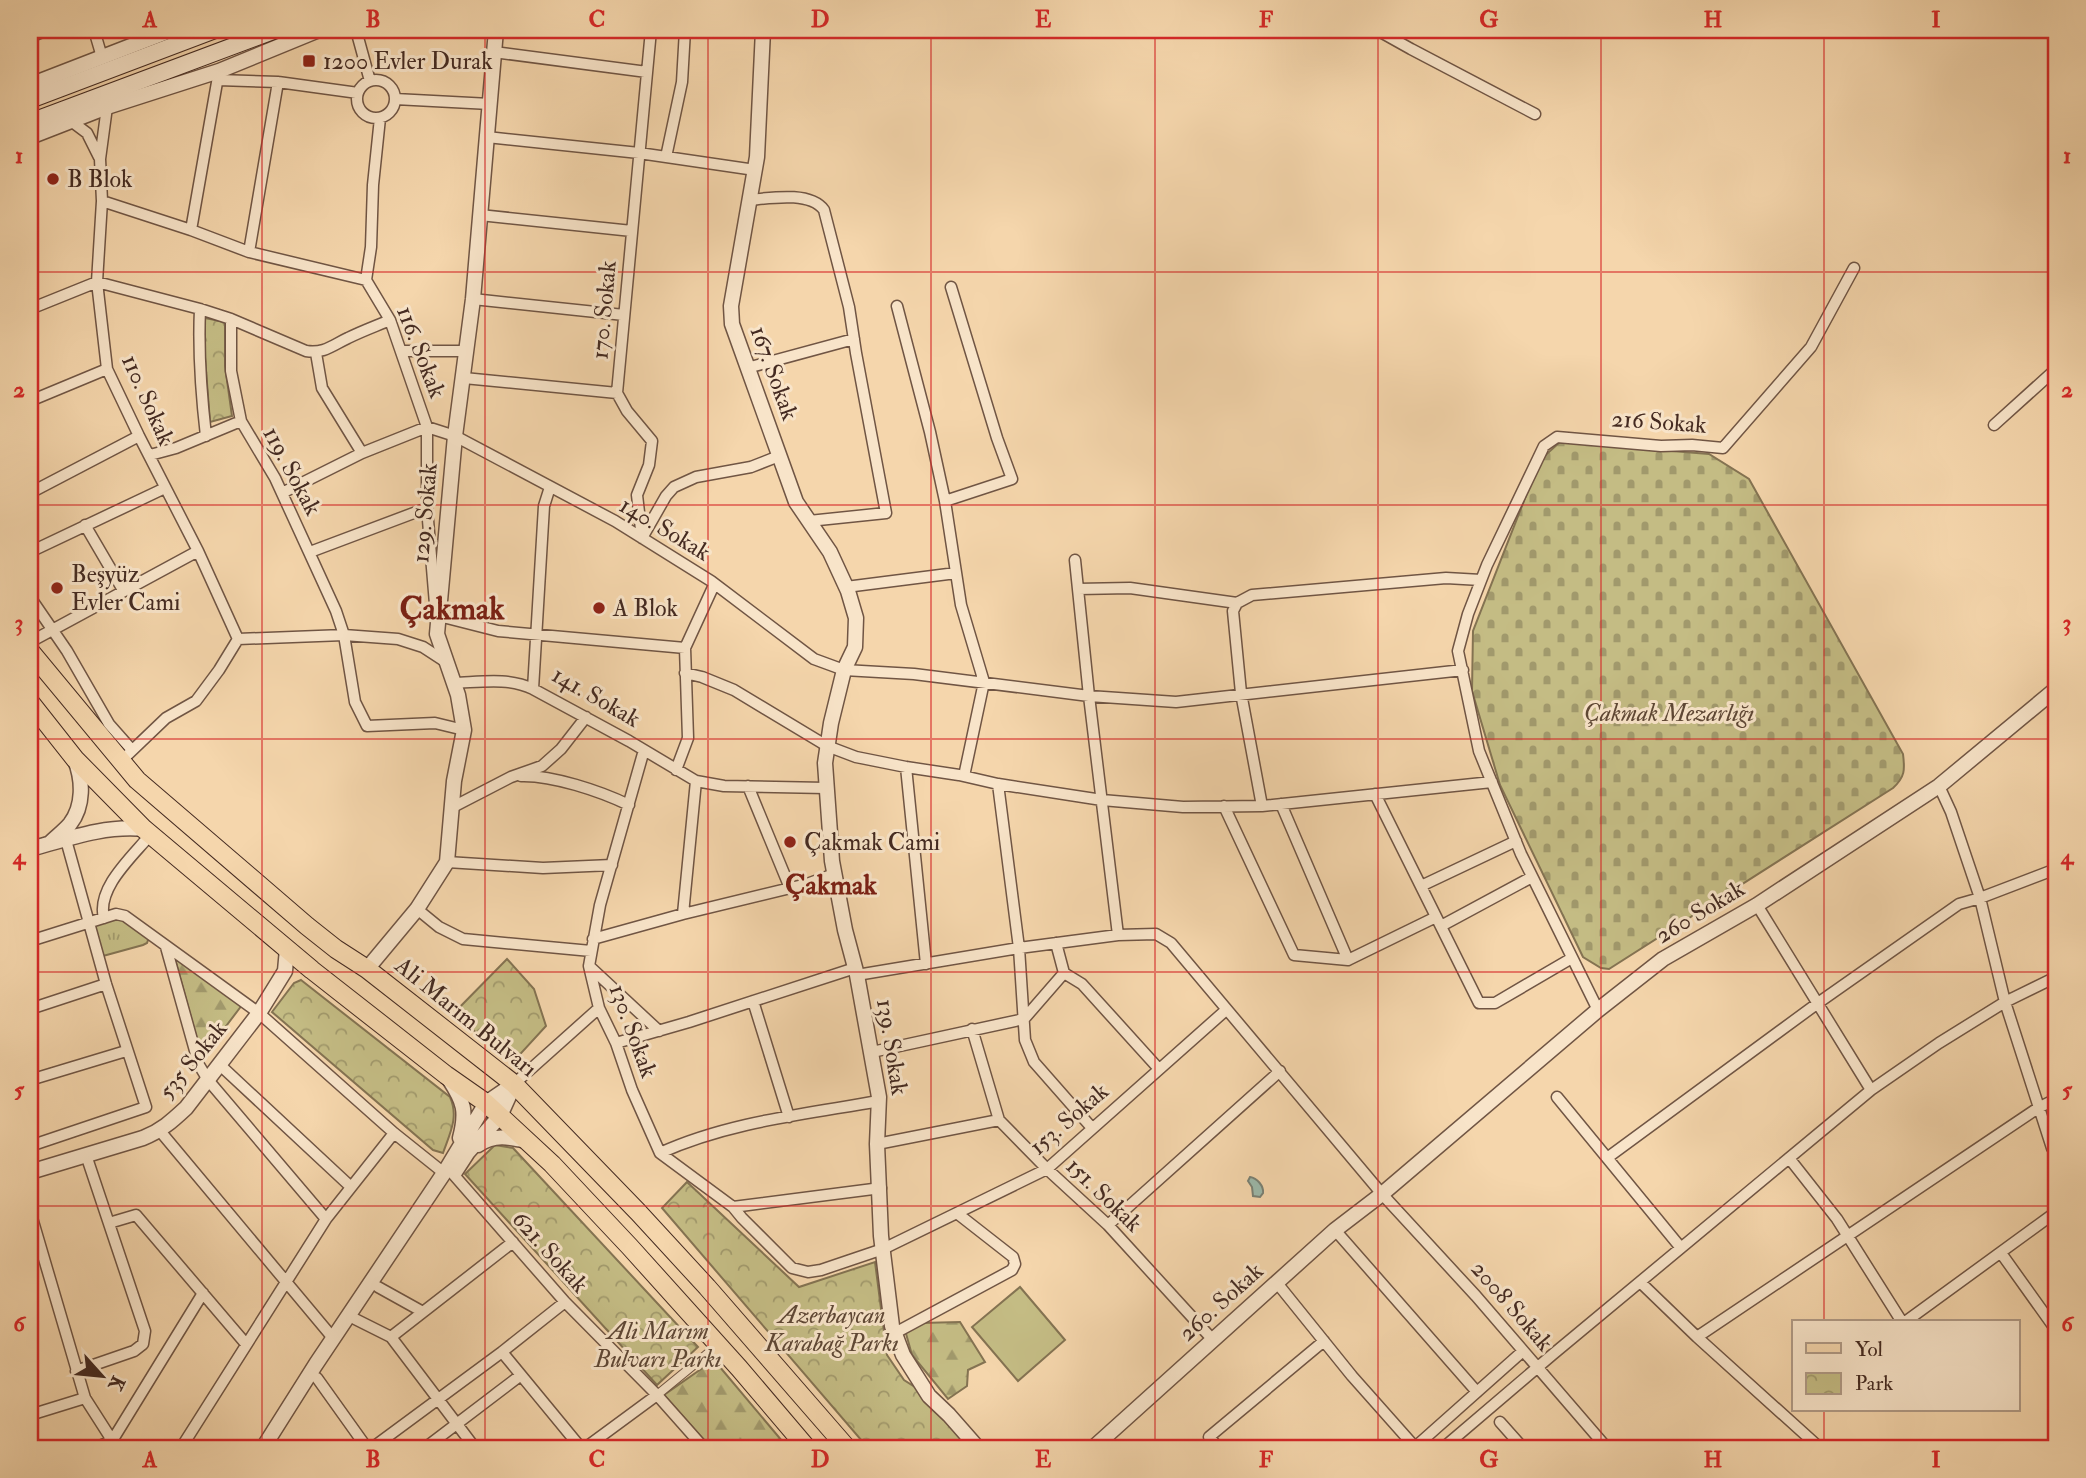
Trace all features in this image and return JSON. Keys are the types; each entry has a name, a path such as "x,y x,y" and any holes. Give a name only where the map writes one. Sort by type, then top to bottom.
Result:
{"main road":[{"path":"30,100 215,30"},
{"path":"30,122 276,30"},
{"name":"Ali Marım Bulvarı","path":"30,651 126,756 137,780 307,926 367,969 514,1084 647,1222 847,1448"},
{"path":"30,702 75,759 147,832 312,970 486,1103 552,1164 739,1368 807,1448"}],"street":[{"path":"30,37 48,30"},
{"path":"94,30 102,57"},
{"path":"30,85 172,30"},
{"path":"30,136 107,107 219,75 319,30"},
{"path":"356,30 370,81"},
{"name":"129. Sokak","path":"367,969 417,909 447,862 454,780 464,730 458,695 437,634 455,436 473,299 496,30"},
{"name":"170. Sokak","path":"642,538 637,495 649,465 652,441 627,411 617,393 651,30"},
{"path":"666,157 682,82 685,30"},
{"name":"167. Sokak","path":"763,30 757,157 731,306 732,324 796,502 830,552 846,587 856,618 855,646 844,670"},
{"path":"1377,30 1535,114"},
{"path":"494,52 647,72"},
{"path":"219,75 358,93"},
{"path":"191,230 219,75"},
{"path":"370,81 387,83 393,90 395,99 391,111 380,118 363,113 358,106 358,93 363,85 370,81"},
{"path":"249,252 278,82"},
{"path":"395,99 490,104"},
{"name":"110. Sokak","path":"107,107 100,159 102,201 97,282 107,369 198,551 238,639"},
{"path":"102,201 249,252 366,281 380,118"},
{"path":"71,121 87,133 100,159"},
{"path":"487,137 639,153 755,170"},
{"path":"749,200 786,197 808,200 820,205 824,210 849,307 886,513 809,521"},
{"path":"480,215 632,232"},
{"name":"216 Sokak","path":"1481,580 1545,446 1557,437 1661,446 1723,448 1811,347 1854,268"},
{"name":"116. Sokak","path":"366,281 390,320 427,427 427,508 437,634"},
{"path":"30,309 97,282 231,319 316,353 390,320"},
{"path":"945,501 1012,479 951,287"},
{"path":"473,299 624,315"},
{"path":"897,306 945,501 961,605 984,682 964,776"},
{"path":"200,309 200,382 206,436"},
{"name":"119. Sokak","path":"231,319 232,371 241,421 282,494 310,552 344,635 355,702 368,726 435,723 464,730"},
{"path":"747,368 854,339"},
{"path":"401,351 467,351"},
{"path":"316,353 322,388 362,453"},
{"path":"30,401 107,369"},
{"path":"1994,425 2056,369"},
{"path":"464,378 617,393"},
{"path":"150,455 176,448 241,421"},
{"path":"282,494 362,453 427,427"},
{"name":"140. Sokak","path":"427,427 455,436 642,538 711,581 814,659 844,670 914,674 1089,696 1176,702 1463,670"},
{"path":"30,493 139,436"},
{"path":"642,538 674,487 696,477 751,467 779,456"},
{"name":"141. Sokak","path":"550,487 544,506 533,689 696,781 724,786 827,788"},
{"path":"30,552 165,488"},
{"path":"310,552 427,508"},
{"path":"85,525 124,590"},
{"path":"30,642 198,551"},
{"path":"1075,560 1118,935"},
{"path":"846,587 956,573"},
{"path":"1262,806 1241,693 1233,611 1237,603 1252,595 1446,578 1481,580 1458,651 1479,751 1532,877 1598,1010"},
{"path":"676,770 688,738 685,648 714,585"},
{"path":"1078,589 1130,588 1237,603"},
{"path":"30,597 67,651 126,756 166,718 196,701 238,639 344,635 398,639 423,647 446,662"},
{"path":"439,616 498,631 685,648"},
{"name":"139. Sokak","path":"844,670 831,723 825,763 834,874 872,1052 879,1101 877,1144 883,1250 892,1326 903,1355 929,1396 978,1448"},
{"path":"685,673 734,690 827,746 856,757 998,784 1102,800 1183,807 1262,806 1492,782"},
{"path":"454,683 500,681 523,684 533,689"},
{"name":"260 Sokak","path":"1382,1194 1598,1010 1663,959 1757,905 1939,786 2056,689"},
{"path":"451,808 511,777 542,766 561,749 586,717"},
{"name":"130. Sokak","path":"644,750 592,945 589,966 599,1008 660,1153 733,1207 792,1268"},
{"path":"30,1146 146,1107 126,1051 64,836 81,795 80,775 75,759"},
{"path":"906,767 926,964"},
{"path":"511,777 540,776 607,795 629,805"},
{"path":"683,914 696,781"},
{"path":"998,784 1019,948 1024,1040 1034,1062 1092,1128"},
{"path":"748,786 790,888"},
{"path":"1939,786 1951,812 1980,898 2005,1002 2038,1108 2056,1155"},
{"path":"1375,794 1479,1003 1495,1003 1572,958"},
{"path":"1281,804 1348,960"},
{"path":"1224,806 1293,955 1348,960 1439,922 1532,877"},
{"path":"30,849 49,844 64,836 109,829 124,827 147,832 105,894 102,909 104,918 30,941"},
{"path":"1421,886 1516,841"},
{"path":"447,862 543,868 612,865"},
{"path":"1607,1158 1818,1003 1959,904 2056,869"},
{"path":"417,909 439,927 463,939 592,945 683,914 790,888 834,874"},
{"path":"1757,905 1871,1090"},
{"name":"621. Sokak","path":"104,918 116,914 125,916 259,1013 394,1133 449,1174 565,1302 657,1395 704,1448"},
{"name":"2008 Sokak","path":"615,1043 856,972 1118,935 1156,934 1171,943 1382,1194 1476,1296 1604,1444"},
{"path":"1056,943 1064,973 1082,984 1159,1069"},
{"path":"166,947 199,1065 208,1080 326,1219"},
{"path":"287,949 285,971 312,970"},
{"path":"589,966 659,1031"},
{"name":"535 Sokak","path":"30,1172 160,1131 186,1108 220,1065 259,1013 285,971"},
{"path":"872,1052 1024,1019 1064,973"},
{"path":"1443,1448 1871,1090 2005,1002 2056,977"},
{"path":"30,1009 106,984"},
{"path":"753,1001 789,1117"},
{"path":"273,1448 462,1153 486,1103 514,1084 599,1008"},
{"name":"153. Sokak","path":"792,1268 808,1272 821,1270 883,1250 1047,1169 1226,1010"},
{"name":"151. Sokak","path":"972,1029 999,1120 1108,1225 1213,1340"},
{"path":"30,1080 126,1051"},
{"path":"220,1065 351,1186"},
{"path":"1108,1225 1280,1071"},
{"path":"446,1075 460,1096 464,1110 462,1153"},
{"path":"462,1153 500,1116 514,1084"},
{"path":"1557,1097 1681,1248"},
{"path":"1697,1337 2038,1108 2056,1099"},
{"path":"660,1153 731,1128 879,1101"},
{"path":"877,1144 999,1120"},
{"path":"160,1131 333,1338"},
{"path":"181,1448 326,1219 394,1133"},
{"path":"462,1153 488,1139 499,1137 527,1141"},
{"path":"76,1371 139,1348 143,1344 145,1331 86,1155"},
{"path":"1789,1158 1848,1235 1902,1320"},
{"path":"263,1448 333,1338 449,1174"},
{"path":"733,1207 881,1188"},
{"name":"260. Sokak","path":"1093,1448 1335,1230 1382,1194"},
{"path":"30,1212 34,1242 85,1398 115,1445"},
{"path":"1906,1320 2056,1212"},
{"path":"894,1333 1012,1270 1015,1264 1013,1257 958,1214"},
{"path":"109,1223 136,1215 246,1343"},
{"path":"1335,1230 1477,1392"},
{"path":"391,1337 513,1242"},
{"path":"2001,1253 2056,1330"},
{"path":"1640,1282 1820,1448"},
{"path":"1277,1283 1414,1448 1523,1351"},
{"path":"377,1287 423,1312"},
{"path":"115,1445 203,1293"},
{"path":"317,1378 370,1448 502,1352 565,1302"},
{"path":"355,1319 391,1337 475,1448"},
{"path":"1219,1448 1209,1437 1324,1341"},
{"path":"502,1352 583,1448 657,1395 707,1354"},
{"path":"425,1448 521,1375"},
{"path":"30,1415 85,1398"},
{"path":"1783,1413 1792,1406"},
{"path":"1500,1422 1523,1448"},
{"path":"1590,1448 1604,1444"},
{"path":"96,1448 115,1445"}],"green space":[{"path":"205,318 225,322 225,366 232,416 210,422 205,357"},
{"name":"Çakmak Mezarlığı","path":"1560,442 1709,454 1749,479 1904,760 1902,777 1893,788 1609,969 1601,968 1583,957 1500,785 1472,691 1473,631 1540,460"},
{"path":"117,916 149,937 147,943 103,956 94,922"},
{"path":"175,959 179,959 242,1005 202,1058"},
{"path":"507,959 534,989 546,1026 513,1062 453,1014"},
{"path":"301,980 450,1097 454,1118 443,1153 433,1150 272,1012 294,983"},
{"name":"Ali Marım Bulvarı Parkı","path":"495,1145 513,1148 698,1347 657,1385 465,1174"},
{"name":"Azerbaycan Karabağ Parkı","path":"687,1182 799,1287 875,1262 887,1355 904,1380 929,1396 970,1448 868,1448 662,1208"},
{"path":"1020,1287 1065,1340 1018,1381 972,1327"},
{"path":"960,1322 985,1362 968,1370 967,1386 948,1399 912,1355 905,1330 921,1323"},
{"name":"Ali Marım Bulvarı Parkı","path":"714,1360 788,1448 711,1448 664,1395"}],"shaded area":[{"path":"1250,1177 1261,1185 1263,1193 1260,1197 1253,1196 1248,1181"}],"place":[{"name":"1200 Evler Durak","path":"309,61"},
{"name":"B Blok","path":"53,179"},
{"name":"Beşyüz Evler Cami","path":"57,588"},
{"name":"A Blok","path":"599,608"},
{"name":"Çakmak Cami","path":"790,842"}],"district":[{"name":"Çakmak","path":"452,609"},
{"name":"Çakmak","path":"831,885"}]}
